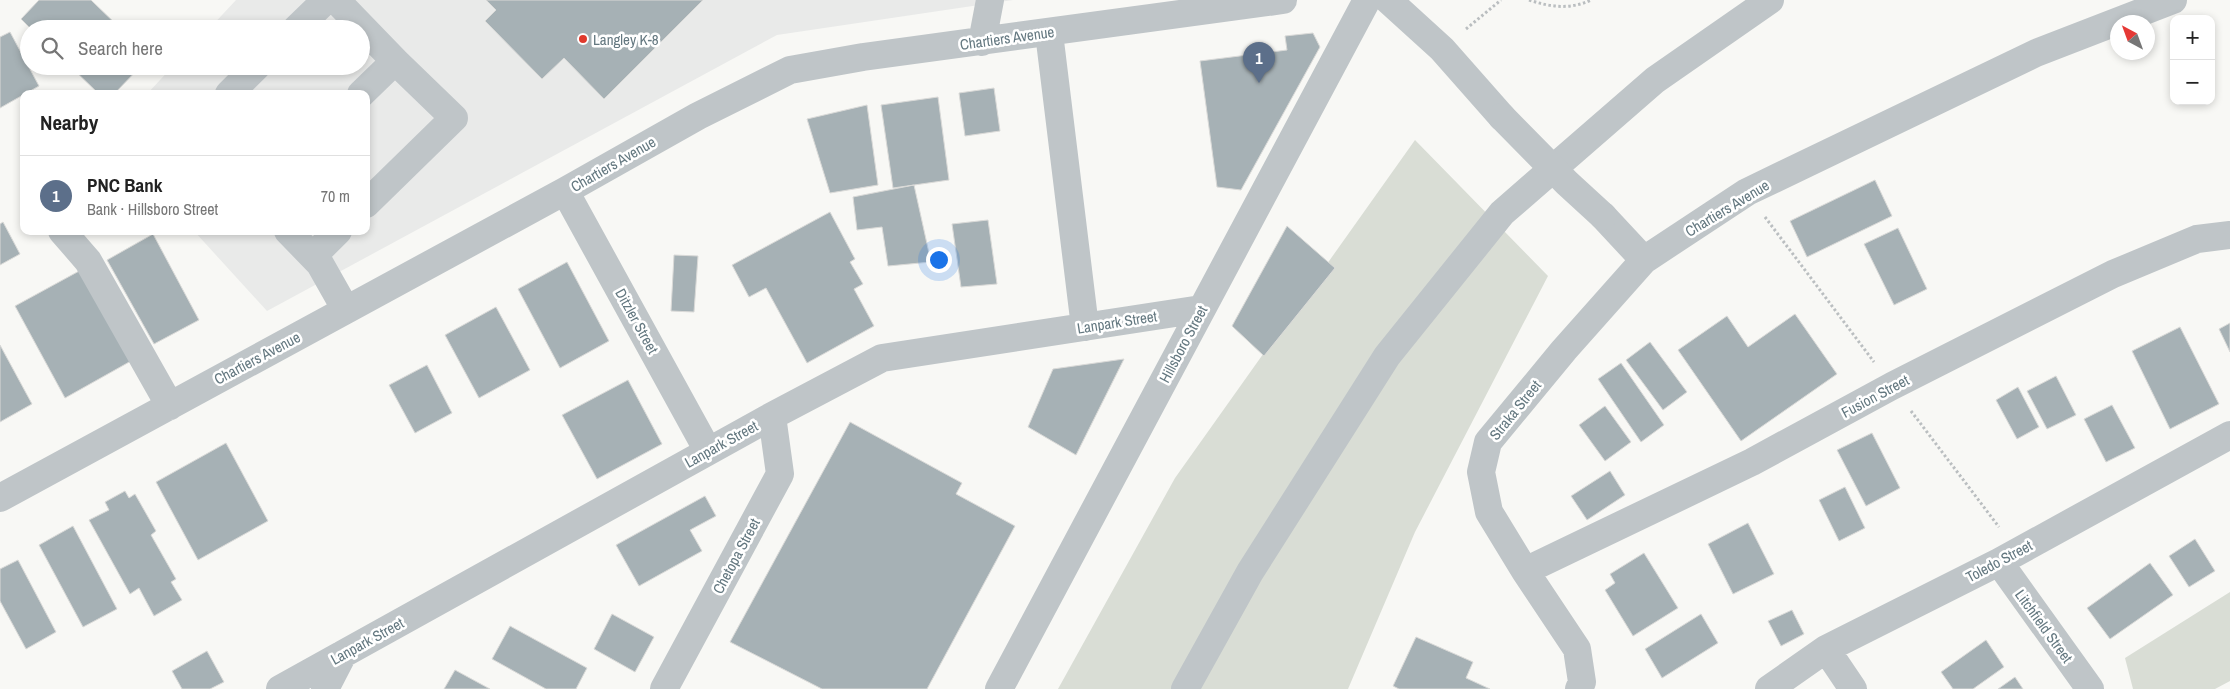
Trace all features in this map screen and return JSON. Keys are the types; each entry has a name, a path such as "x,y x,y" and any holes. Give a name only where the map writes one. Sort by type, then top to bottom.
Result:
{"street":[{"path":"305,20 326,0"},
{"path":"336,0 355,20"},
{"path":"982,42 990,0"},
{"name":"Chartiers Avenue","path":"0,498 566,191 698,116 790,70 862,57 1283,0"},
{"name":"Hillsboro Street","path":"999,689 1368,0"},
{"path":"1388,0 1442,49 1502,117 1567,183 1604,216 1644,260"},
{"path":"1185,689 1250,572 1387,356 1502,214 1655,80 1770,0"},
{"name":"Chartiers Avenue","path":"1644,260 1747,192 2036,53 2173,0"},
{"path":"1049,33 1085,327"},
{"path":"370,35 454,118 370,200"},
{"path":"365,90 395,61"},
{"path":"233,90 248,75"},
{"name":"Ditzler Street","path":"566,191 708,451"},
{"path":"65,235 88,261 170,406"},
{"path":"292,235 320,264 346,310"},
{"path":"313,256 334,235"},
{"name":"Fusion Street","path":"1525,571 1752,462 1892,386 2113,274 2197,239 2230,235"},
{"name":"Straka Street","path":"1579,689 1582,682 1577,649 1525,571 1490,512 1481,472 1488,442 1564,350 1644,260"},
{"name":"Lanpark Street","path":"280,689 708,451 882,358 1201,309"},
{"name":"Chetopa Street","path":"664,689 780,474 772,416"},
{"name":"Toledo Street","path":"1769,689 1826,649 1999,562 2230,435"},
{"name":"Litchfield Street","path":"1999,562 2090,689"},
{"path":"1826,649 1853,689"},
{"path":"325,689 343,654"}],"path":[{"path":"1475,22 1501,0"},
{"path":"1529,0 1551,7 1581,5 1591,0"}],"shaded area":[{"path":"236,0 1013,0 777,35 267,311 198,235 370,235 370,90 151,90 165,75 370,75 370,20 217,20"},
{"path":"1415,140 1548,276 1415,532 1348,689 1058,689 1175,478"},
{"path":"2230,592 2230,681 2215,689 2133,689 2125,658"}],"building":[{"path":"39,0 91,0 112,20 22,20"},
{"name":"Langley K-8","path":"486,0 703,0 604,99 564,58 542,79 485,21 496,10"},
{"path":"10,32 20,51 20,75 33,75 39,86 32,90 20,90 20,97 0,108 0,37"},
{"path":"1313,33 1320,47 1241,190 1217,187 1200,61 1287,50 1285,36"},
{"path":"79,75 132,75 118,90 95,90"},
{"path":"994,88 1000,131 965,136 959,93"},
{"path":"938,97 949,180 893,188 881,105"},
{"path":"867,105 878,185 830,193 807,119"},
{"path":"1875,180 1892,216 1807,257 1790,221"},
{"path":"914,185 931,262 888,266 882,227 857,230 853,197"},
{"path":"830,212 855,259 850,262 863,284 854,289 874,326 807,363 766,288 749,297 732,265"},
{"path":"988,220 997,284 961,287 952,224"},
{"path":"3,222 20,254 0,265 0,224"},
{"path":"1287,226 1335,268 1264,356 1232,326"},
{"path":"1898,228 1927,289 1894,305 1864,244"},
{"path":"154,235 199,320 154,344 107,260"},
{"path":"674,255 698,256 694,312 671,311"},
{"path":"567,262 609,341 560,368 518,289"},
{"path":"81,270 131,361 65,398 15,306"},
{"path":"496,307 530,370 479,398 445,335"},
{"path":"1795,314 1837,374 1741,441 1678,350 1727,316 1748,347"},
{"path":"2230,323 2230,352 2219,329"},
{"path":"2180,327 2219,404 2170,429 2132,351"},
{"path":"1650,342 1687,392 1663,410 1626,360"},
{"path":"0,345 32,404 0,422"},
{"path":"1124,359 1076,455 1028,427 1053,369"},
{"path":"1621,363 1664,425 1641,442 1598,379"},
{"path":"427,365 452,413 415,433 389,385"},
{"path":"2056,376 2076,415 2047,429 2027,391"},
{"path":"628,380 662,444 597,479 562,415"},
{"path":"2018,387 2039,427 2017,439 1996,400"},
{"path":"2112,405 2135,448 2106,462 2084,419"},
{"path":"1605,406 1631,442 1605,461 1579,425"},
{"path":"850,422 962,483 956,494 1015,526 927,689 822,689 730,642"},
{"path":"1872,433 1900,488 1866,506 1837,450"},
{"path":"226,443 268,521 198,560 156,482"},
{"path":"1610,471 1625,495 1587,520 1571,496"},
{"path":"1845,487 1865,528 1839,541 1819,500"},
{"path":"125,491 129,498 135,494 156,531 151,535 176,579 171,582 182,600 154,616 139,588 130,594 89,520 109,510 105,502"},
{"path":"705,496 716,516 690,530 702,551 639,586 616,545"},
{"path":"1748,523 1774,574 1733,594 1708,544"},
{"path":"73,526 117,609 83,627 39,545"},
{"path":"2195,539 2215,571 2189,587 2169,556"},
{"path":"1644,553 1678,608 1633,636 1605,590 1615,583 1610,574"},
{"path":"18,560 56,632 26,649 0,601 0,569"},
{"path":"2150,563 2173,595 2110,639 2087,608"},
{"path":"1792,610 1804,634 1781,646 1768,621"},
{"path":"612,614 654,637 635,672 594,649"},
{"path":"1701,614 1718,643 1662,678 1645,649"},
{"path":"510,626 587,668 576,689 546,689 492,659"},
{"path":"1416,637 1473,662 1466,678 1490,689 1399,689 1393,686"},
{"path":"1986,640 2004,667 1973,689 1953,689 1941,672"},
{"path":"207,651 224,682 210,689 182,689 172,671"},
{"path":"455,670 490,689 444,689"},
{"path":"2015,677 2023,689 1998,689"}],"place":[{"name":"Langley K-8","path":"583,39"},
{"name":"PNC Bank","path":"1259,83"}]}
